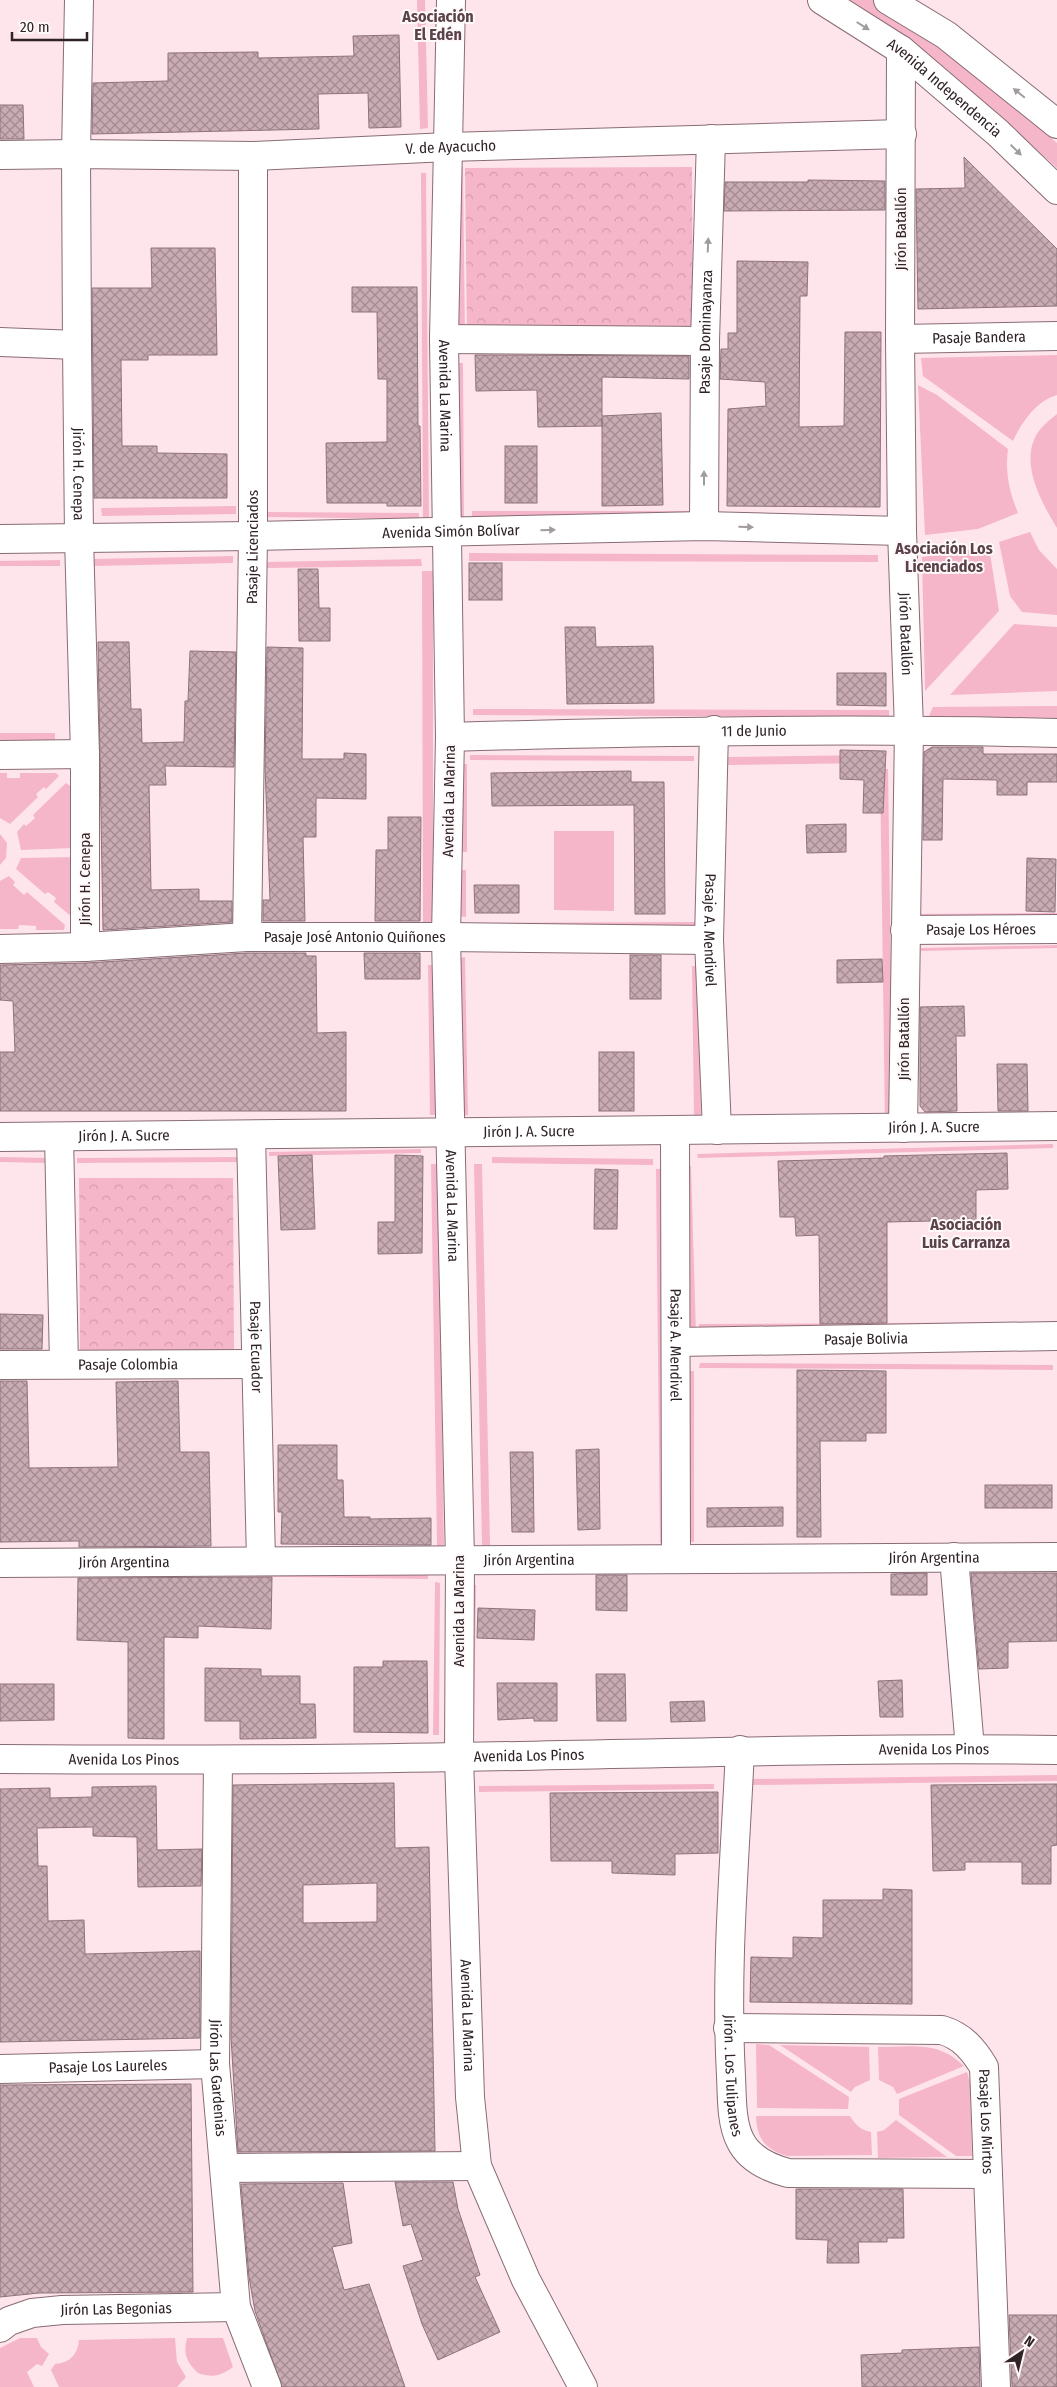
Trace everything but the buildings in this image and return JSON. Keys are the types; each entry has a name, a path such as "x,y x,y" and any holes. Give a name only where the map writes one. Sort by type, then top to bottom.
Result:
{"street":[{"name":"Jirón H. Cenepa","path":"79,0 76,154 77,345 79,537 85,754 85,947"},
{"name":"Avenida La Marina","path":"451,0 444,339 450,737 446,937 460,1560 459,1757 470,2097 477,2166 526,2280 583,2387"},
{"name":"Avenida Independencia","path":"822,0 901,50 998,133 1057,190"},
{"path":"888,0 946,34 1057,124"},
{"name":"Jirón Batallón","path":"901,50 900,339 902,531 909,729 903,1128"},
{"name":"V. de Ayacucho","path":"0,155 252,156 448,146 902,134"},
{"name":"Pasaje Dominayanza","path":"704,526 705,340 711,139"},
{"name":"Pasaje Licenciados","path":"246,937 253,536 252,156"},
{"name":"Pasaje Bandera","path":"900,339 1057,336"},
{"path":"444,339 705,340"},
{"path":"0,342 77,345"},
{"name":"Avenida Simón Bolívar","path":"0,539 253,536 704,526 902,531"},
{"name":"11 de Junio","path":"450,737 714,730 909,729 1057,733"},
{"name":"Pasaje A. Mendivel","path":"714,730 709,940 717,1130"},
{"path":"0,755 85,754"},
{"name":"Pasaje Los Héroes","path":"905,930 1057,929"},
{"name":"Pasaje José Antonio Quiñones","path":"0,950 246,937 709,940"},
{"name":"Jirón J. A. Sucre","path":"0,1137 1057,1126"},
{"name":"Pasaje A. Mendivel","path":"675,1130 676,1559"},
{"name":"Pasaje Ecuador","path":"251,1135 260,1561"},
{"path":"59,1137 64,1364"},
{"name":"Pasaje Bolivia","path":"676,1342 1057,1336"},
{"name":"Pasaje Colombia","path":"0,1365 256,1364"},
{"path":"954,1557 970,1749"},
{"name":"Jirón Argentina","path":"0,1563 1057,1557"},
{"name":"Avenida Los Pinos","path":"0,1759 218,1760 459,1757 740,1750 1057,1750"},
{"name":"Jirón . Los Tulipanes","path":"740,1750 728,2028 733,2114 740,2140 751,2154 770,2168 788,2173 988,2174"},
{"name":"Jirón Las Gardenias","path":"218,1760 215,2064 236,2307 267,2387"},
{"name":"Pasaje Los Mirtos","path":"728,2028 942,2030 955,2034 973,2050 984,2067 996,2387"},
{"name":"Pasaje Los Laureles","path":"0,2069 215,2064"},
{"path":"225,2168 477,2166"},
{"name":"Jirón Las Begonias","path":"0,2328 9,2322 32,2313 62,2310 236,2307"}],"green space":[{"path":"417,0 425,0 428,128 420,129"},
{"path":"848,0 874,0 942,46 1057,143 1057,168 946,69 893,28"},
{"path":"454,167 463,167 465,338 457,339"},
{"path":"692,167 693,337 467,338 465,168"},
{"path":"421,173 426,173 429,522 423,522"},
{"path":"1057,355 1057,395 1043,402 1030,413 1013,441 923,376 921,358"},
{"path":"456,363 463,363 464,523 457,523"},
{"path":"918,385 937,395 1008,449 1008,481 1018,513 978,529 925,535"},
{"path":"1057,414 1057,528 1036,486 1032,474 1031,451 1038,432"},
{"path":"236,506 236,514 102,516 101,508"},
{"path":"472,511 689,511 689,519 472,519"},
{"path":"268,512 419,513 419,519 268,517"},
{"path":"1030,532 1039,550 1057,569 1057,615 1022,612 1010,596 999,542"},
{"path":"989,547 999,611 925,691 922,557"},
{"path":"469,553 878,555 878,562 469,561"},
{"path":"233,556 233,563 94,566 94,559"},
{"path":"421,559 422,566 264,568 264,562"},
{"path":"60,560 60,566 0,566 0,561"},
{"path":"422,571 433,571 433,925 423,924"},
{"path":"1014,624 1057,627 1057,691 950,695"},
{"path":"1057,706 1057,718 929,716 933,707"},
{"path":"473,709 889,710 889,717 473,715"},
{"path":"0,733 55,733 55,740 0,740"},
{"path":"470,755 694,756 694,761 470,760"},
{"path":"873,755 874,763 728,765 728,757"},
{"path":"458,764 467,764 467,852 458,852"},
{"path":"880,769 888,769 893,1122 885,1122"},
{"path":"0,773 7,773 7,778 20,778 20,773 56,773 59,776 46,789 44,787 36,794 38,797 10,824 0,818"},
{"path":"66,783 73,788 73,821 70,821 70,832 74,832 74,848 21,850 17,832 24,824 26,826 35,818 33,815"},
{"path":"554,831 614,831 614,911 554,910"},
{"path":"0,834 7,843 6,858 0,865"},
{"path":"74,857 75,873 71,874 72,917 54,902 56,898 48,892 45,894 16,869 21,858"},
{"path":"458,870 466,870 466,917 458,916"},
{"path":"9,876 15,882 13,885 24,895 27,892 65,925 64,930 36,930 36,926 19,925 18,929 0,929 0,881"},
{"path":"1057,913 1057,922 917,922 917,914"},
{"path":"697,922 696,928 477,929 477,923"},
{"path":"1057,945 1057,948 921,951 921,948"},
{"path":"465,957 468,1115 460,1115 458,958"},
{"path":"428,965 436,965 437,1115 430,1115"},
{"path":"692,966 699,966 701,1118 694,1118"},
{"path":"1053,1144 1053,1148 698,1158 697,1154"},
{"path":"421,1149 421,1153 269,1156 269,1152"},
{"path":"0,1157 48,1158 48,1163 0,1162"},
{"path":"238,1157 238,1162 77,1163 77,1158"},
{"path":"492,1157 653,1159 653,1165 492,1163"},
{"path":"431,1164 438,1164 444,1546 437,1546"},
{"path":"474,1164 482,1164 490,1545 482,1545"},
{"path":"691,1166 696,1334 690,1334 685,1167"},
{"path":"656,1169 663,1169 667,1543 660,1543"},
{"path":"79,1178 233,1178 234,1356 80,1357"},
{"path":"1052,1322 1052,1330 699,1332 699,1324"},
{"path":"700,1363 1053,1365 1053,1370 699,1368"},
{"path":"689,1371 694,1371 694,1542 689,1542"},
{"path":"0,1573 428,1573 428,1579"},
{"path":"435,1582 440,1583 439,1735 433,1735"},
{"path":"471,1584 476,1585 474,1737 469,1737"},
{"path":"1057,1775 1057,1781 753,1785 753,1779"},
{"path":"714,1784 714,1789 479,1792 479,1786"},
{"path":"756,2044 769,2045 849,2097 848,2109 757,2108"},
{"path":"780,2045 869,2047 870,2080 855,2087 851,2092"},
{"path":"913,2046 934,2049 944,2052 964,2066 897,2094 893,2087 879,2080 878,2047"},
{"path":"967,2072 970,2083 972,2156 956,2156 899,2115 899,2099"},
{"path":"756,2116 850,2116 858,2126 871,2132 872,2155 787,2156 773,2150 760,2137"},
{"path":"896,2120 947,2157 878,2158 877,2132 884,2130"},
{"path":"20,2338 37,2338 41,2347 49,2354 42,2366 37,2364 27,2372 34,2387 0,2387 0,2348"},
{"path":"175,2338 177,2362 186,2377 177,2387 59,2387 51,2370 55,2364 65,2362 72,2357 77,2350 79,2340"},
{"path":"187,2338 223,2338 233,2367 216,2375 198,2373 186,2357"}],"district":[{"name":"Asociación El Edén","path":"438,25"},
{"name":"Asociación Los Licenciados","path":"944,557"},
{"name":"Asociación Luis Carranza","path":"966,1233"}]}
